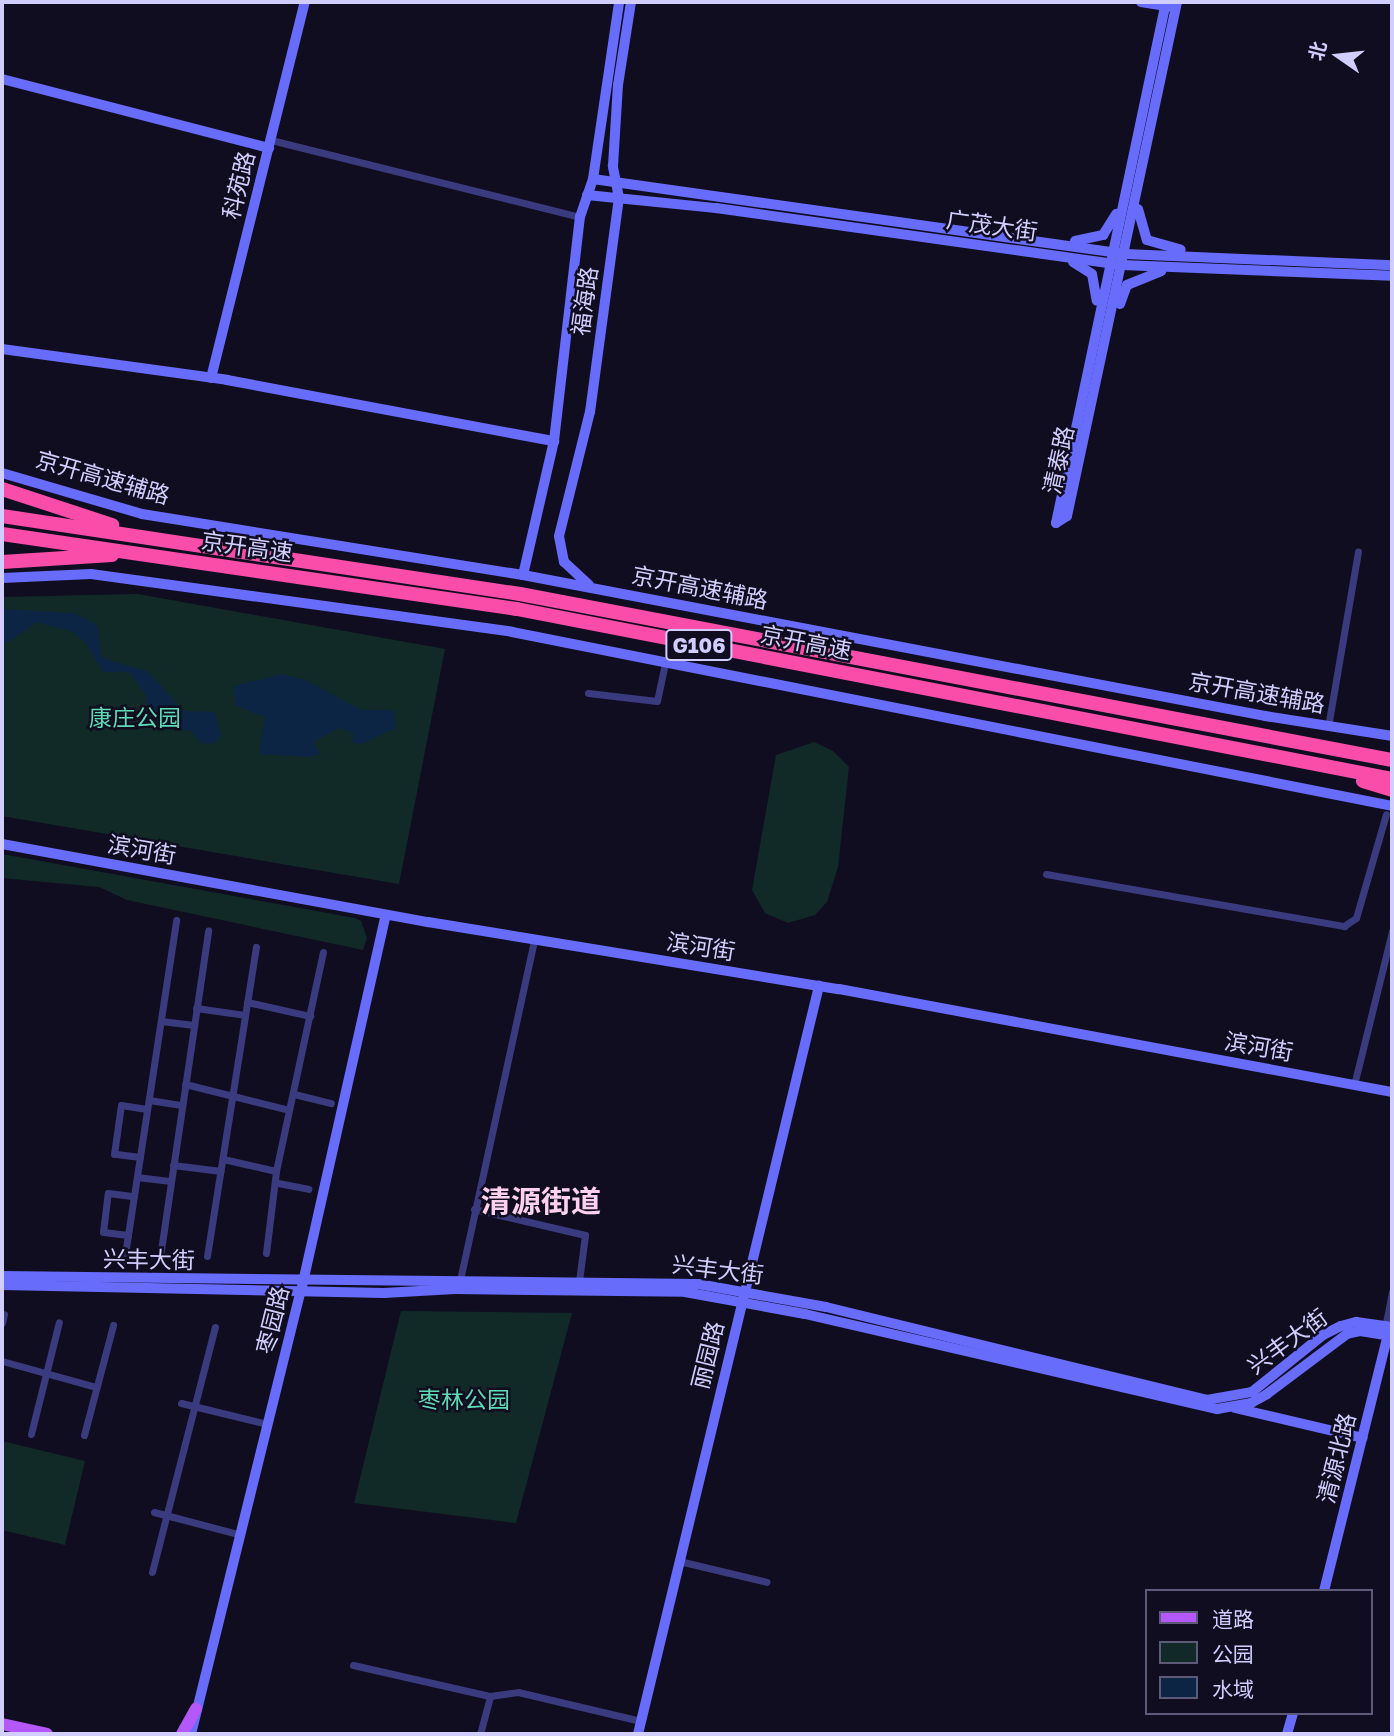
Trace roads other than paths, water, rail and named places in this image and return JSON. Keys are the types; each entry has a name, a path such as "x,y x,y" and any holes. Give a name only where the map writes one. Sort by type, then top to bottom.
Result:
{"highway":[{"path":"2,489 143,536"},
{"name":"京开高速","path":"2,516 520,594 1392,760"},
{"name":"京开高速","path":"2,534 517,610 1392,779"},
{"path":"2,562 138,553"},
{"path":"1296,741 1392,751"},
{"path":"1291,760 1392,790"}],"main road":[{"name":"科苑路","path":"211,378 306,2"},
{"name":"福海路","path":"523,575 554,441 580,217 593,179 619,2"},
{"name":"福海路","path":"594,588 564,562 559,536 590,412 619,198 613,166 618,85 631,2"},
{"path":"1141,2 1171,4"},
{"name":"清泰路","path":"1171,4 1127,186 1117,259 1106,338 1068,516 1056,523 1098,318 1117,259 1137,199 1171,4"},
{"path":"2,79 270,144"},
{"name":"广茂大街","path":"593,179 1058,243 1117,259 1211,256 1392,265"},
{"path":"1058,243 1103,234 1127,186"},
{"name":"广茂大街","path":"587,195 1043,253 1176,267 1392,276"},
{"path":"1137,199 1140,229 1147,240 1211,256"},
{"path":"1043,253 1084,266 1092,274 1098,318"},
{"path":"1106,338 1127,285 1141,276 1176,267"},
{"path":"2,349 211,378 554,441"},
{"name":"京开高速辅路","path":"2,473 142,513 523,575 1328,727 1392,736"},
{"path":"2,578 91,574 512,632 1379,801 1389,810"},
{"name":"滨河街","path":"2,845 1392,1092"},
{"name":"枣园路","path":"191,1734 238,1534 303,1285 386,915"},
{"name":"丽园路","path":"638,1734 818,992"},
{"name":"兴丰大街","path":"2,1276 685,1292 744,1296 1207,1400 1252,1392 1341,1326 1356,1322 1389,1331"},
{"name":"兴丰大街","path":"2,1285 303,1285 460,1280 698,1284 1199,1407 1233,1407 1267,1394 1347,1335 1389,1331"},
{"name":"清源北路","path":"1325,1589 1389,1331"},
{"path":"1233,1407 1363,1438"},
{"path":"181,1734 195,1713"},
{"path":"195,1713 197,1734"},
{"path":"1287,1734 1292,1715"},
{"path":"2,1724 47,1734"}],"street":[{"path":"270,144 580,217"},
{"path":"1328,727 1358,552"},
{"path":"588,693 657,701 665,662"},
{"path":"1389,810 1392,824"},
{"path":"1046,874 1343,926 1356,918 1389,810"},
{"path":"124,1261 176,920"},
{"path":"160,1257 208,931"},
{"path":"1355,1085 1392,931"},
{"path":"460,1280 534,940"},
{"path":"207,1256 256,947"},
{"path":"266,1253 278,1183 276,1171 323,952"},
{"path":"247,1002 310,1016"},
{"path":"197,1008 245,1015"},
{"path":"161,1021 194,1025"},
{"path":"185,1084 289,1110"},
{"path":"294,1094 331,1103"},
{"path":"149,1100 182,1105"},
{"path":"140,1157 114,1154 121,1105 147,1109"},
{"path":"223,1159 276,1171"},
{"path":"173,1164 221,1171"},
{"path":"137,1177 171,1181"},
{"path":"278,1183 308,1189"},
{"path":"128,1235 103,1232 108,1193 134,1196"},
{"path":"474,1209 584,1235 579,1281"},
{"path":"1389,1331 1392,1292"},
{"path":"2,1323 4,1314"},
{"path":"31,1434 59,1322"},
{"path":"84,1435 113,1325"},
{"path":"152,1572 215,1327"},
{"path":"2,1362 96,1387"},
{"path":"181,1403 267,1424"},
{"path":"154,1512 238,1534"},
{"path":"679,1561 768,1582"},
{"path":"353,1665 490,1696 518,1692 641,1721"},
{"path":"480,1734 490,1696"}],"water":[{"path":"2,609 74,613 97,625 102,658 147,671 184,711 215,712 221,735 216,742 203,744 190,730 159,729 146,717 147,697 129,672 103,672 86,643 71,631 36,622 11,641 2,643"},
{"path":"283,674 306,680 361,710 393,710 396,728 361,744 353,743 353,733 339,728 313,742 320,754 310,757 259,754 265,717 236,706 233,686"}],"district":[{"name":"清源街道","path":"541,1201"}],"park label":[{"name":"康庄公园","path":"135,717"},
{"name":"枣林公园","path":"464,1399"}]}
